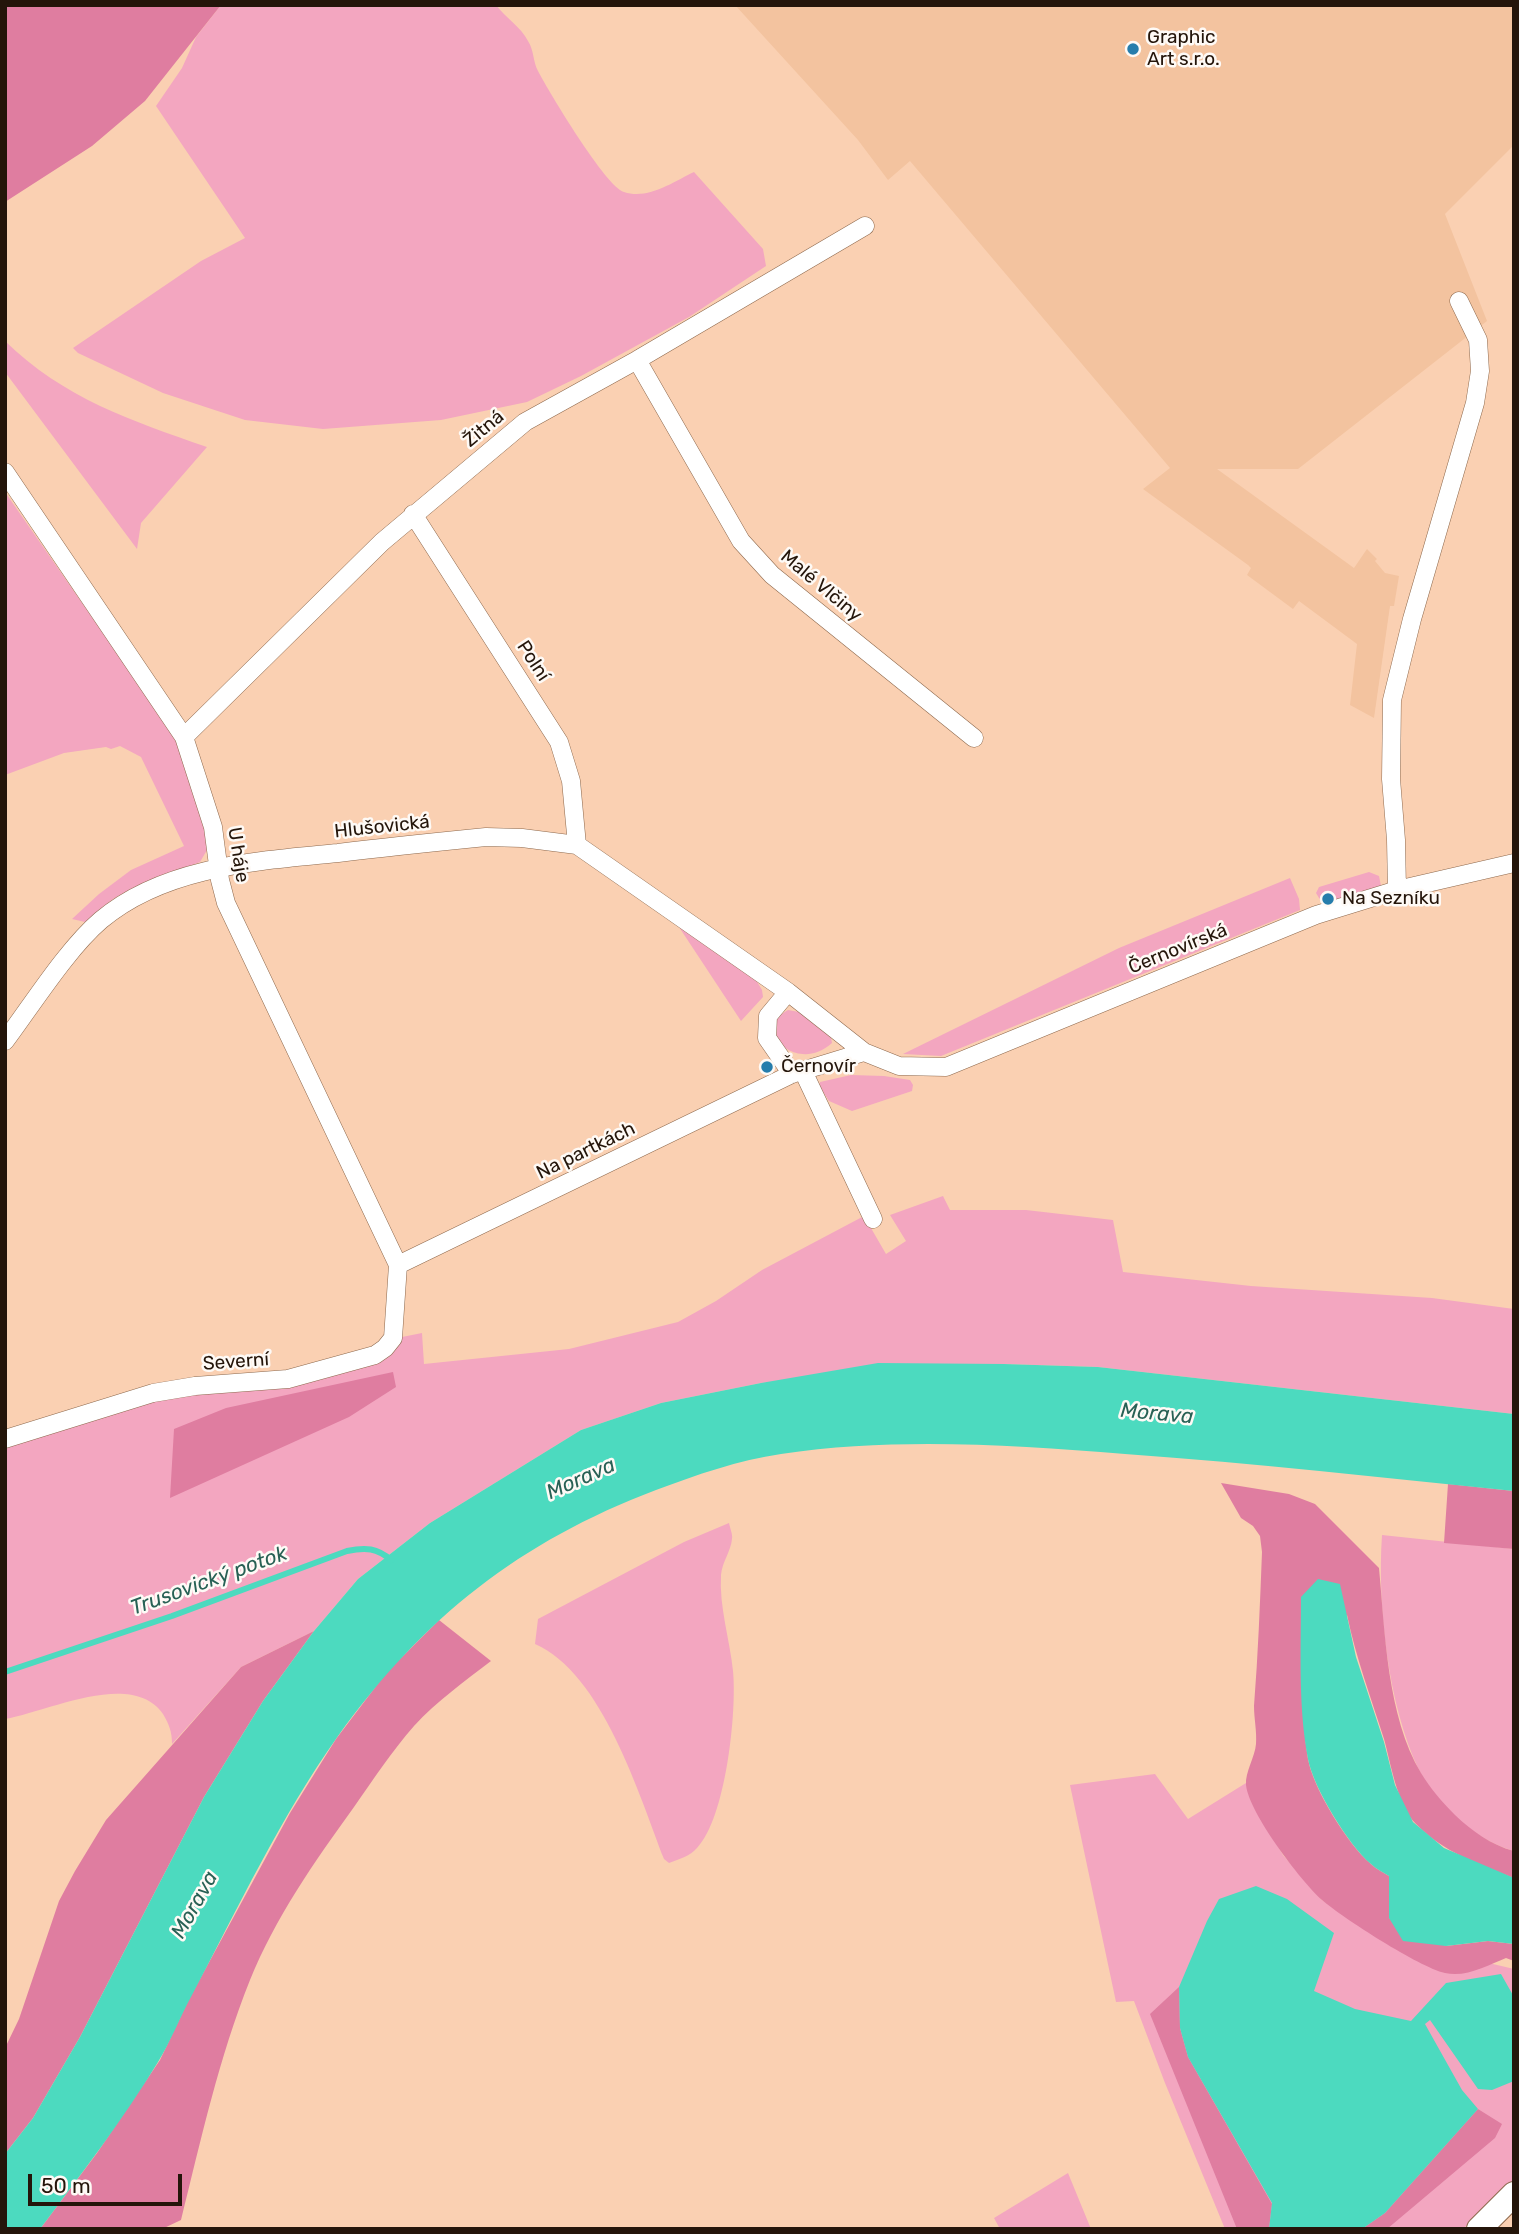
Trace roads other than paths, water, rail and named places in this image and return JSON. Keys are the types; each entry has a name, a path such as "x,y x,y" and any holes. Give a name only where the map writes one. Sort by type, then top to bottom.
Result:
{"main road":[{"path":"1479,2229 1514,2194"}],"street":[{"name":"Žitná","path":"184,737 272,648 413,514 525,422 637,360 865,226"},
{"path":"1397,890 1391,779 1392,700 1419,595 1475,403 1480,371 1478,340 1459,301"},
{"name":"Malé Vlčiny","path":"637,360 741,541 772,575 974,738"},
{"name":"U háje","path":"5,471 184,737 213,827 222,892 398,1265"},
{"name":"Polní","path":"413,514 559,742 570,781 577,845"},
{"name":"Hlušovická","path":"5,1041 82,939 104,918 157,888 218,869 258,861 486,837 522,838 577,845 788,992 864,1052"},
{"name":"Černovírská","path":"864,1052 899,1066 946,1067 1316,915 1397,890 1514,863"},
{"path":"788,992 768,1016 767,1038 798,1072 873,1219"},
{"name":"Na partkách","path":"398,1265 798,1072 864,1052"},
{"name":"Severní","path":"5,1438 153,1393 195,1386 288,1379 375,1355 386,1348 393,1338 398,1265"}],"water":[{"name":"Morava","path":"878,1363 1098,1367 1514,1414 1514,1491 1174,1458 996,1446 910,1444 824,1449 749,1460 686,1479 607,1511 518,1559 478,1588 440,1620 371,1693 317,1767 279,1830 163,2054 131,2105 40,2229 5,2229 5,2154 33,2118 80,2037 204,1797 263,1701 314,1631 358,1579 430,1523 581,1430 661,1403"},
{"path":"1318,1579 1340,1584 1356,1657 1395,1785 1413,1822 1444,1848 1514,1878 1514,1944 1488,1941 1446,1946 1403,1941 1389,1918 1389,1876 1362,1855 1324,1800 1308,1759 1301,1678 1301,1597"},
{"path":"1256,1886 1287,1899 1334,1933 1314,1991 1355,2009 1411,2021 1446,1983 1501,1974 1514,1997 1514,2081 1492,2090 1478,2089 1430,2020 1425,2024 1462,2090 1478,2109 1385,2213 1362,2229 1269,2229 1272,2203 1188,2057 1180,2028 1179,1987 1219,1899"}],"waterway":[{"name":"Trusovický potok","path":"5,1672 172,1616 347,1551 371,1550 391,1560"}],"place":[{"name":"Graphic Art s.r.o.","path":"1133,49"},
{"name":"Na Sezníku","path":"1328,899"},
{"name":"Černovír","path":"767,1067"}]}
